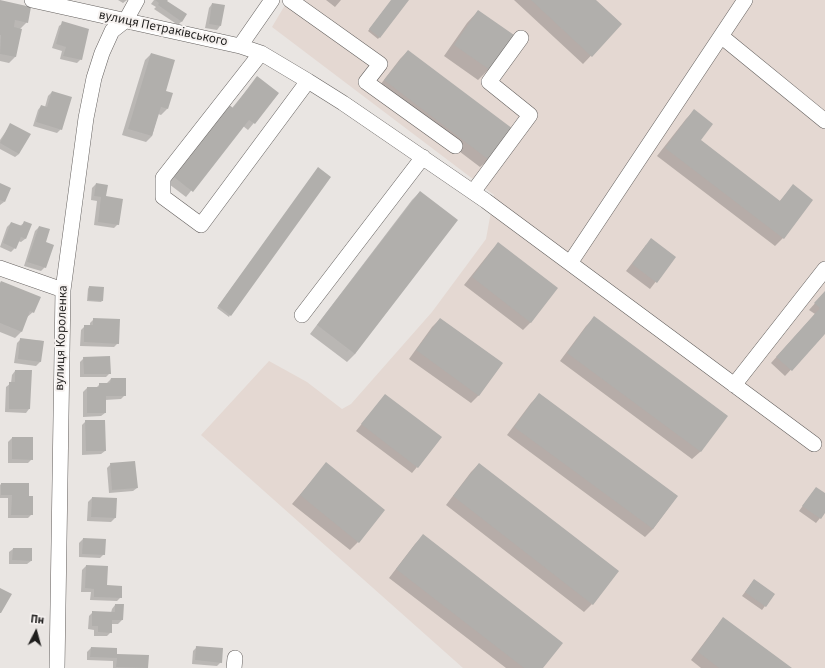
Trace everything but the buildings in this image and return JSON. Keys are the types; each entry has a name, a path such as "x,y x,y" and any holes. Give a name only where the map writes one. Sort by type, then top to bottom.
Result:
{"street":[{"name":"вулиця Петраківського","path":"32,0 240,46 272,0"},
{"path":"126,20 137,0"},
{"path":"290,0 380,64 366,82 455,146"},
{"path":"570,263 745,0"},
{"name":"вулиця Короленка","path":"57,668 62,290 86,118 94,78 102,53 112,31 126,20"},
{"path":"722,36 825,121"},
{"path":"473,192 530,115 489,82 521,38"},
{"path":"240,46 260,52 308,81 423,157 570,263 814,444"},
{"path":"260,52 163,178 163,197 201,225 308,81"},
{"path":"302,315 423,157"},
{"path":"0,268 62,290"},
{"path":"734,385 825,269"}],"shaded area":[{"path":"288,0 825,0 825,668 463,668 201,435 269,361 307,382 342,409 351,404 432,312 486,239 494,195 272,27"}]}
